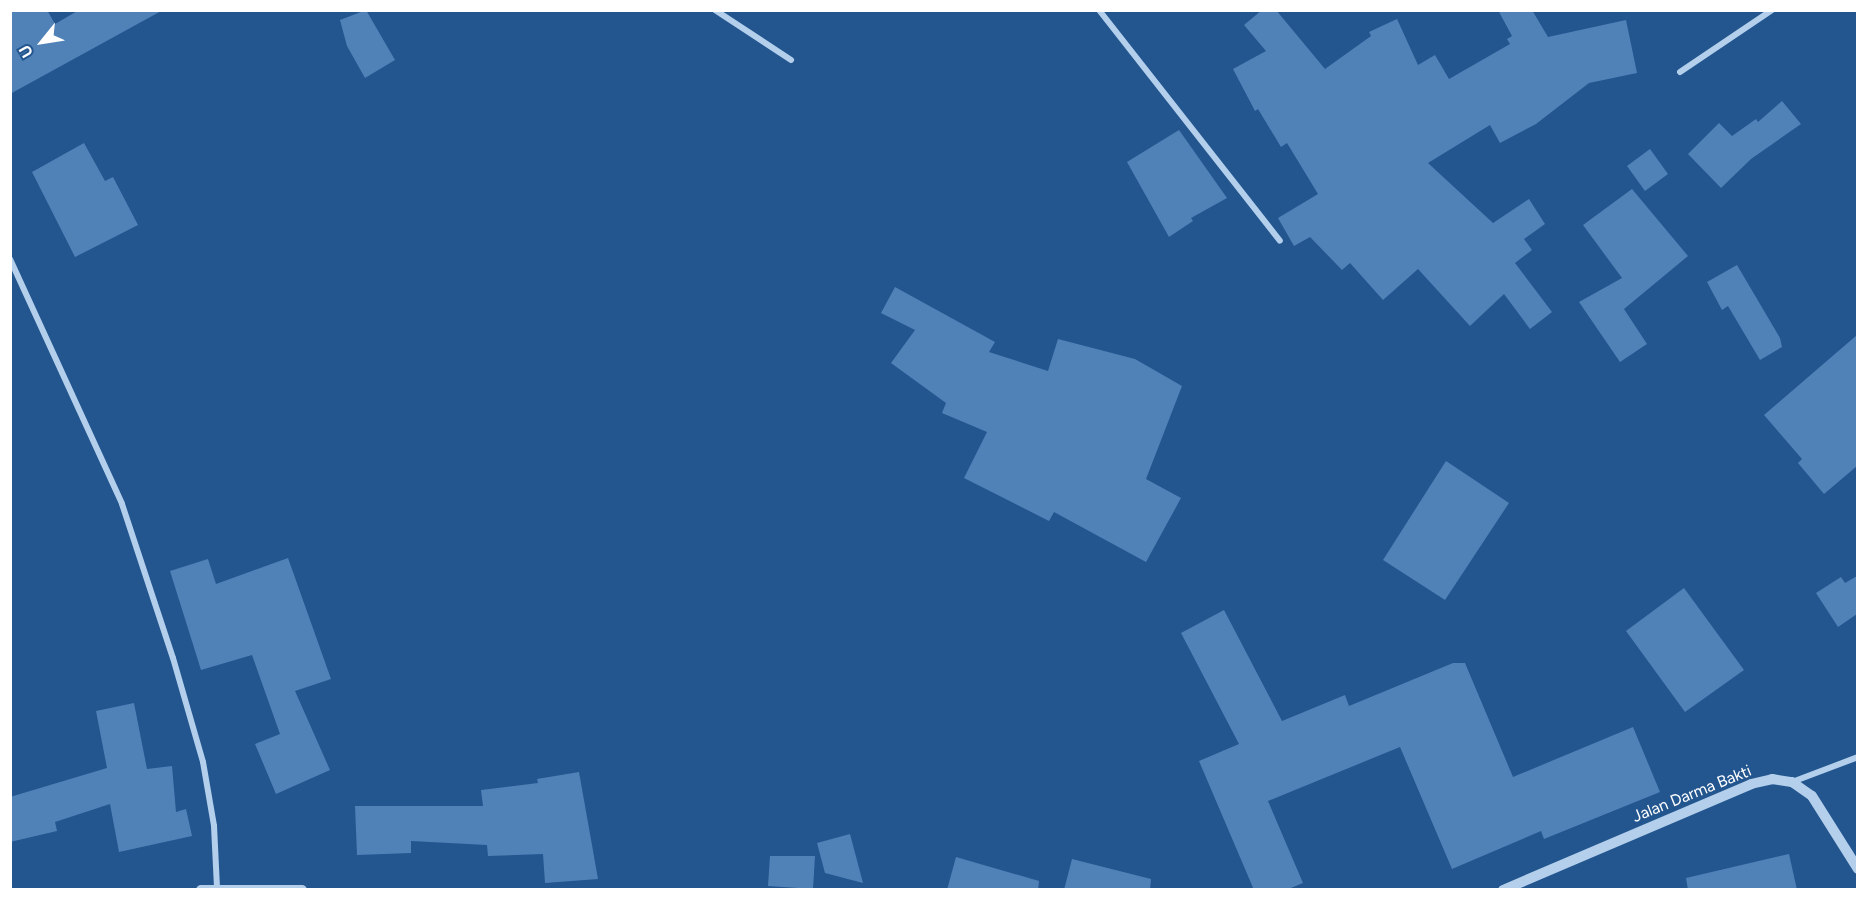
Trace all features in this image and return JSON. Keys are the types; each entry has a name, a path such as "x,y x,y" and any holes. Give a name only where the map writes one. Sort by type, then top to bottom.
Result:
{"street":[{"path":"715,10 791,60"},
{"path":"1099,10 1280,241"},
{"path":"1680,72 1772,10"},
{"path":"10,259 122,504 203,762 214,826 218,888"},
{"path":"1792,782 1857,757"},
{"name":"Jalan Darma Bakti","path":"1503,890 1751,784 1772,779 1792,782"},
{"path":"1792,782 1812,796 1857,869"},
{"path":"201,890 218,888 299,889"}],"building":[{"path":"10,10 47,10 55,24 79,10 163,10 10,94"},
{"path":"366,10 395,60 365,78 347,46 340,20"},
{"path":"1262,10 1276,10 1325,69 1371,36 1369,32 1397,19 1418,65 1435,55 1449,79 1510,44 1507,39 1512,36 1498,10 1532,10 1548,37 1626,20 1637,73 1589,83 1536,124 1500,143 1490,125 1428,163 1493,223 1529,199 1545,224 1524,239 1532,250 1515,263 1552,312 1530,329 1504,294 1470,326 1418,269 1383,300 1350,263 1342,270 1310,237 1294,246 1278,218 1318,194 1287,143 1281,147 1258,109 1255,111 1233,69 1266,51 1244,25"},
{"path":"1782,101 1801,124 1751,159 1721,188 1688,154 1719,123 1732,136 1756,119 1758,122"},
{"path":"1179,130 1227,198 1191,218 1193,221 1169,237 1127,162"},
{"path":"84,143 105,181 113,177 138,225 75,257 32,172"},
{"path":"1650,149 1668,174 1645,191 1627,166"},
{"path":"1632,189 1688,256 1624,309 1647,344 1620,362 1579,302 1622,278 1583,225"},
{"path":"1737,265 1780,338 1782,347 1760,360 1728,306 1722,310 1707,282"},
{"path":"895,287 995,342 989,352 1048,371 1058,339 1135,359 1182,386 1146,479 1181,498 1146,562 1054,512 1049,521 964,478 987,432 942,413 946,403 891,363 915,330 881,313"},
{"path":"1857,335 1857,466 1824,494 1798,463 1802,459 1764,415"},
{"path":"1446,461 1509,503 1445,600 1383,560"},
{"path":"288,558 331,679 295,691 330,770 276,794 255,744 280,734 252,655 201,670 170,571 208,559 216,584"},
{"path":"1857,576 1857,614 1838,627 1816,593 1841,577 1845,583"},
{"path":"1684,588 1744,670 1685,712 1626,631"},
{"path":"1224,610 1282,721 1345,695 1349,706 1453,663 1465,663 1513,777 1633,727 1660,792 1544,839 1541,831 1452,869 1400,747 1268,801 1303,883 1286,890 1254,890 1199,761 1239,744 1181,633"},
{"path":"134,703 147,769 172,766 176,812 186,809 192,836 119,852 110,804 55,822 57,831 10,842 10,797 107,768 96,711"},
{"path":"579,772 598,879 545,883 543,854 488,856 487,845 411,841 411,853 357,855 355,806 483,806 481,790 538,783 537,779"},
{"path":"850,834 863,883 825,873 817,843"},
{"path":"1789,854 1797,890 1688,890 1686,878"},
{"path":"770,856 815,856 813,889 768,886"},
{"path":"956,857 1039,881 1038,890 947,890"},
{"path":"1072,859 1151,879 1150,890 1064,890"}]}
